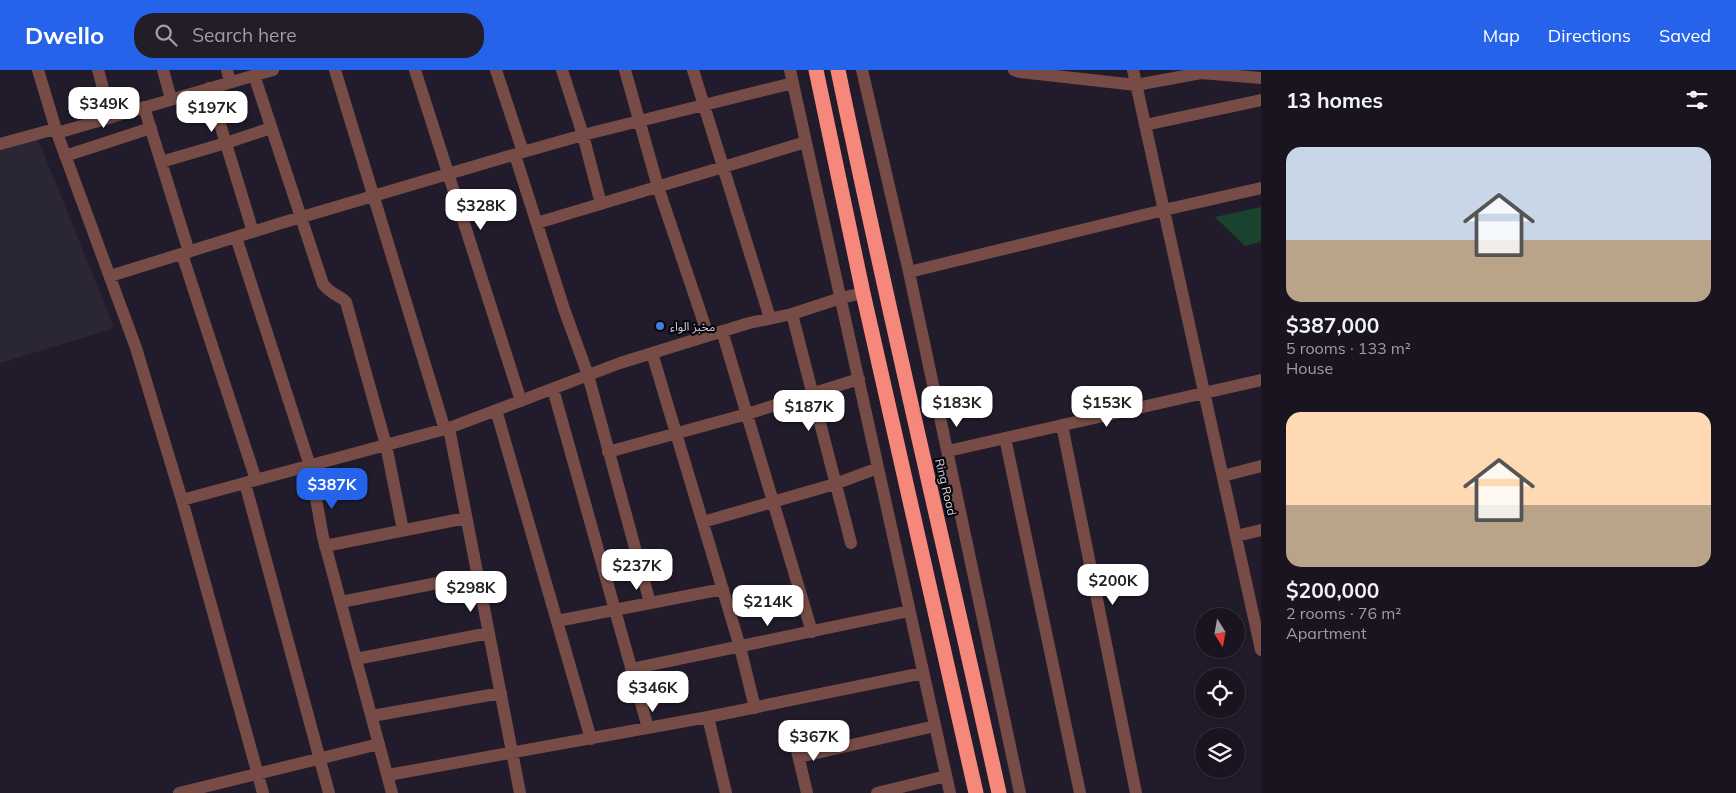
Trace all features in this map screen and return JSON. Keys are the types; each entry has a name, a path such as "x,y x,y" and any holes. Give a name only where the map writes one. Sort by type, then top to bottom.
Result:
{"highway":[{"path":"816,70 863,293 976,793"},
{"name":"Ring Road","path":"838,70 999,793"}],"street":[{"path":"38,70 56,131 136,348 182,500 263,793"},
{"path":"98,70 111,117"},
{"path":"163,70 171,100"},
{"path":"0,144 111,117 171,100 209,88 228,76 254,75 273,70"},
{"path":"335,70 447,429 478,575 520,793"},
{"path":"415,70 521,401"},
{"path":"496,70 537,222 564,309 588,375 650,603"},
{"path":"562,70 583,136 601,204"},
{"path":"625,70 658,187 708,335"},
{"path":"693,70 770,318"},
{"path":"862,70 909,272 1020,793"},
{"path":"1133,70 1222,476 1259,628 1261,650"},
{"path":"1018,71 1136,85 1201,74 1261,78"},
{"path":"254,75 322,284 328,291 343,298 346,302 386,445 403,530"},
{"path":"110,276 449,174 583,136 704,105 791,76 950,793"},
{"path":"209,88 253,232"},
{"path":"1145,125 1261,100"},
{"path":"144,108 251,482 329,793"},
{"path":"65,156 151,128"},
{"path":"161,162 271,128"},
{"path":"537,222 806,142"},
{"path":"909,272 1261,188"},
{"path":"236,237 310,466 325,546 392,793"},
{"path":"182,500 447,429 588,375 652,353 722,331 792,314 863,293"},
{"path":"792,314 851,543"},
{"path":"722,331 812,632"},
{"path":"652,353 740,647 755,708"},
{"path":"608,452 746,414 859,379"},
{"path":"948,451 1261,380"},
{"path":"552,389 648,728"},
{"path":"496,410 591,739"},
{"path":"1062,425 1136,793"},
{"path":"1004,438 1080,793"},
{"path":"1222,476 1261,466"},
{"path":"703,522 836,484 878,468"},
{"path":"325,546 466,518"},
{"path":"1236,536 1261,530"},
{"path":"341,602 478,575"},
{"path":"557,621 722,589"},
{"path":"631,669 910,611"},
{"path":"356,658 489,633"},
{"path":"388,775 708,717 923,673"},
{"path":"372,716 500,693"},
{"path":"708,717 726,793"},
{"path":"799,757 935,726"},
{"path":"794,738 807,793"},
{"path":"187,792 379,744"},
{"path":"877,793 946,776"}],"shaded area":[{"path":"36,140 40,144 113,325 109,330 0,363 0,149"}],"green space":[{"path":"1261,207 1261,242 1245,246 1215,217"}],"place":[{"name":"مخبز الواء","path":"660,326"}]}
